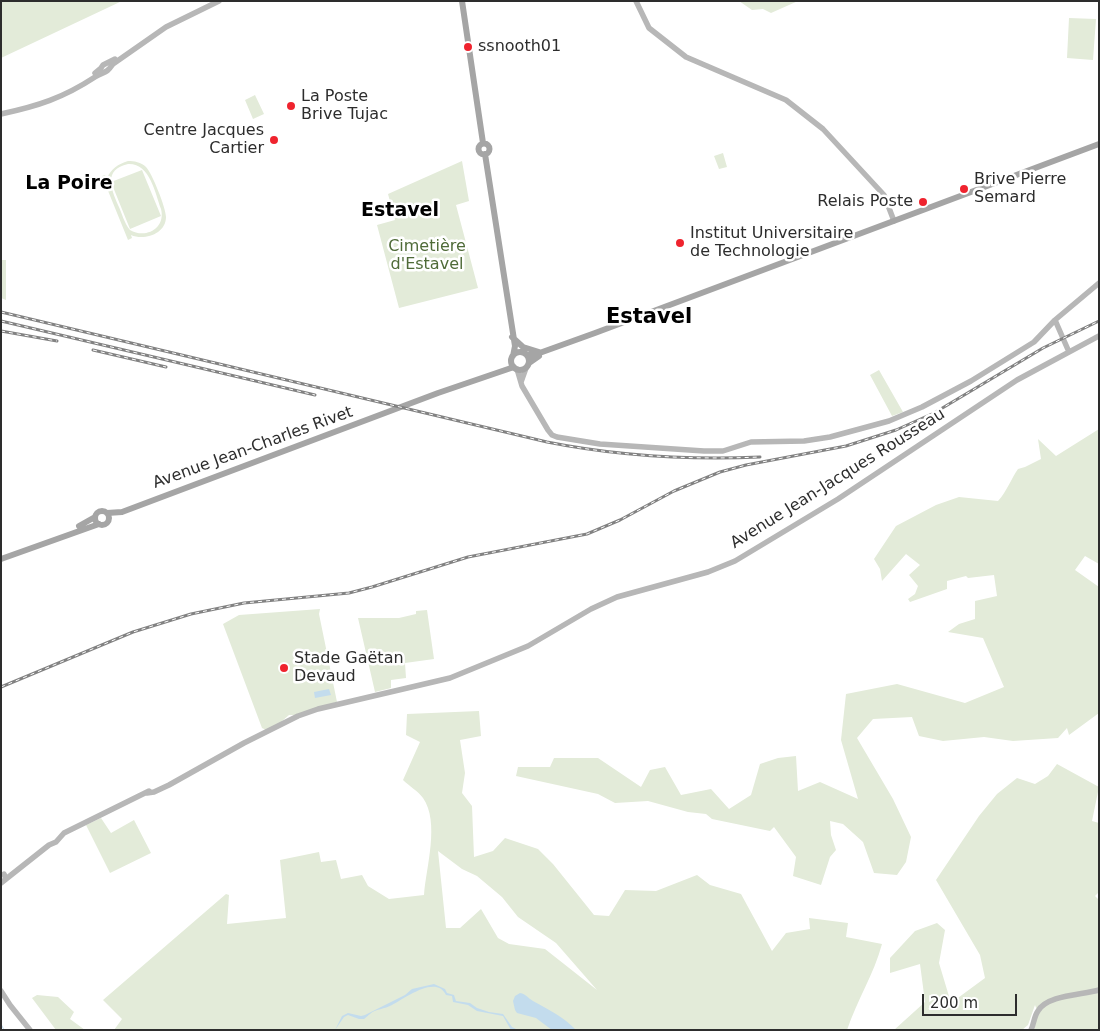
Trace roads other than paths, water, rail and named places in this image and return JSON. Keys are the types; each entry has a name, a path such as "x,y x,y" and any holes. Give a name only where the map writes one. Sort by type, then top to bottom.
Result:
{"main road":[{"path":"1,113 45,103 67,94 164,26 213,1"},
{"path":"1,113 45,101 74,87 113,64 166,27 219,1"},
{"path":"462,1 483,143 479,149 481,153 485,154 514,346 512,358 521,384 552,435 600,444 719,451 752,442 812,440 889,421 922,407 970,381 1034,342 1055,320 1099,283"},
{"path":"636,1 649,28 686,57 786,100 823,129 884,195 894,221"},
{"path":"446,390 506,366 517,352 532,355 595,334 1099,144"},
{"path":"1055,320 1069,352"},
{"path":"446,390 515,368 522,370 536,358 595,334"},
{"name":"Avenue Jean-Jacques Rousseau","path":"56,840 74,828 78,823 147,793 298,716 450,678 528,646 591,609 617,597 714,570 747,555 838,499 1017,380 1099,336"},
{"path":"512,337 528,350 542,352"},
{"path":"514,346 525,353 528,365 521,384"},
{"name":"Avenue Jean-Charles Rivet","path":"108,521 122,512 446,390"},
{"path":"100,511 107,513 109,516 108,521 104,524 99,524 1,557 84,524 95,517 100,511"},
{"name":"Avenue Jean-Charles Rivet","path":"107,513 122,512"},
{"path":"95,517 99,524"},
{"path":"3,880 49,842 56,840"},
{"path":"3,880 56,840"},
{"path":"1031,1030 1037,1013 1045,1003 1099,990"},
{"path":"1,991 30,1030"}],"water":[{"path":"329,689 331,695 315,698 314,692"},
{"path":"434,984 445,989 447,993 454,995 456,1001 470,1003 477,1008 489,1012 503,1014 512,1027 518,1030 511,1030 503,1016 477,1011 468,1005 453,1002 452,996 446,995 441,989 428,987 369,1014 364,1019 348,1015 344,1017 335,1030 342,1016 348,1013 365,1015 405,995 412,989"},
{"path":"520,993 561,1017 576,1030 552,1030 536,1018 517,1013 513,1001 515,996"}],"waterway":[{"path":"1,1024 4,1030"}],"railway":[{"path":"1,312 573,447 653,456 706,458 760,457"},
{"path":"1,321 315,395"},
{"path":"1,687 133,632 191,614 244,603 349,593 468,557 587,534 620,520 674,491 720,472 746,465 846,446 896,430 934,413 1043,348 1099,321"},
{"path":"1,331 57,341"},
{"path":"93,350 166,367"}],"place":[{"name":"ssnooth01","path":"468,47"},
{"name":"La Poste Brive Tujac","path":"291,106"},
{"name":"Centre Jacques Cartier","path":"274,140"},
{"name":"Brive Pierre Semard","path":"964,189"},
{"name":"Relais Poste","path":"923,202"},
{"name":"Institut Universitaire de Technologie","path":"680,243"},
{"name":"Stade Gaëtan Devaud","path":"284,668"}],"district":[{"name":"La Poire","path":"69,184"},
{"name":"Estavel","path":"400,211"},
{"name":"Estavel","path":"649,318"}],"park label":[{"name":"Cimetière d'Estavel","path":"427,256"}]}
